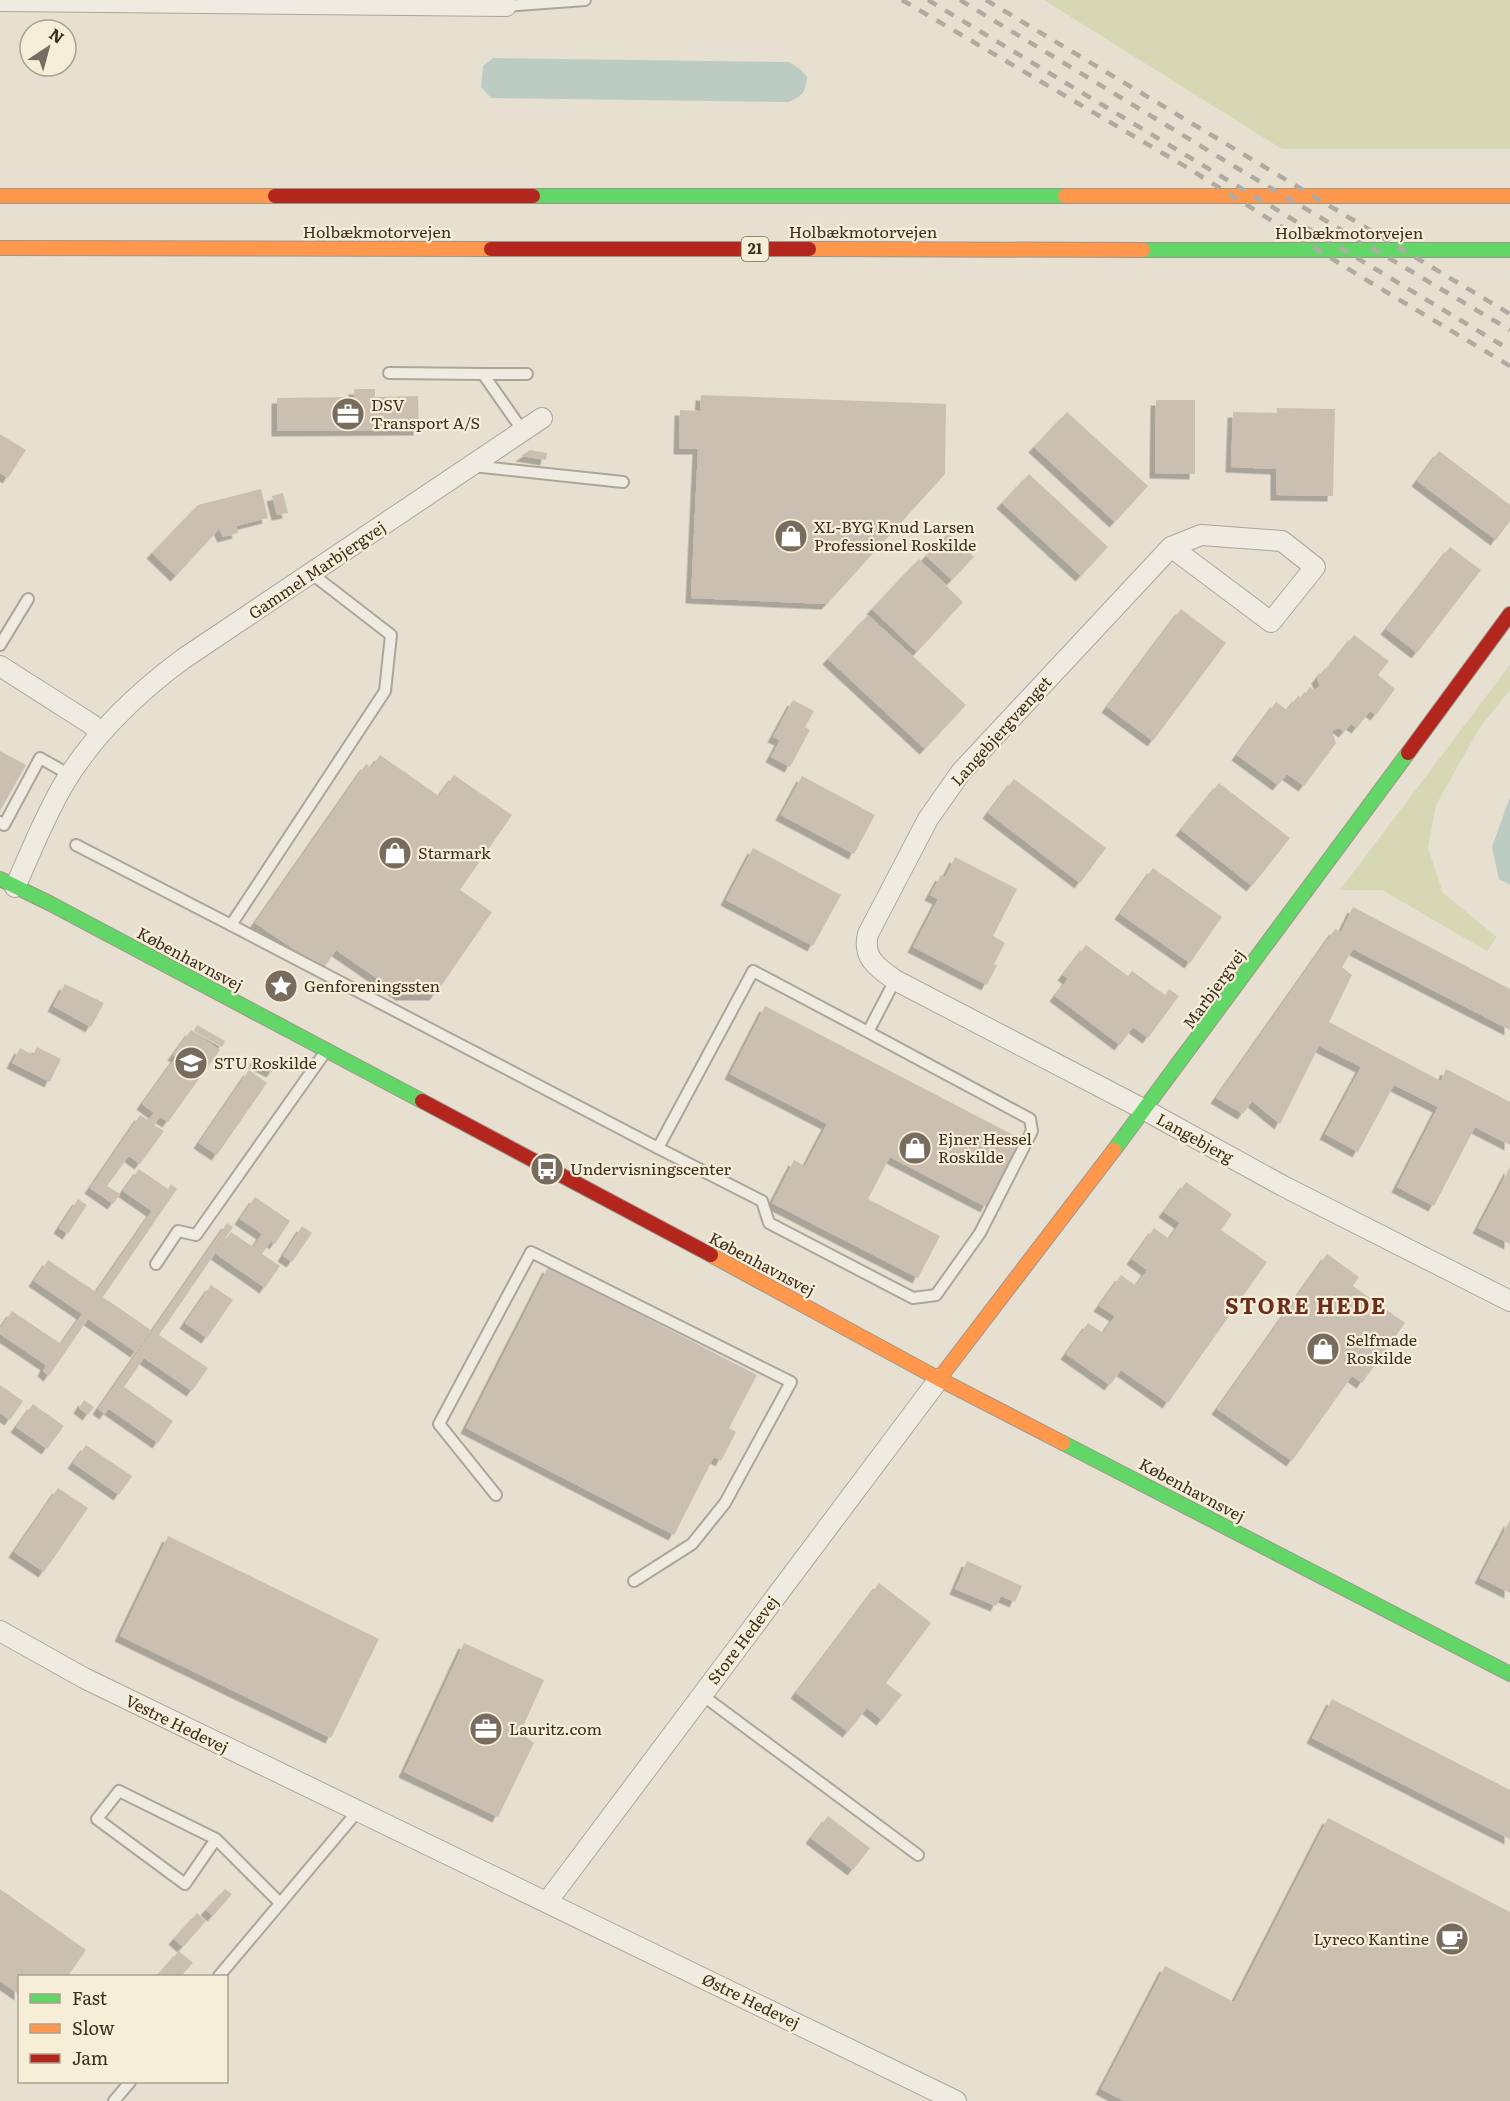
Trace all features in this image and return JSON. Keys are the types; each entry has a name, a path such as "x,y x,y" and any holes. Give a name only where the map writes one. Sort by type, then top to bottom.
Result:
{"main road":[{"path":"78,182 169,196"},
{"path":"0,196 1510,196"},
{"name":"Holbækmotorvejen","path":"0,248 1510,250"},
{"path":"12,262 129,248"},
{"name":"Marbjergvej","path":"939,1378 1145,1110 1510,615"},
{"name":"Københavnsvej","path":"7,883 326,1050 939,1378 1510,1674"}],"street":[{"path":"0,1 506,6"},
{"name":"Gammel Marbjergvej","path":"7,883 70,775 101,733 143,691 170,669 542,418"},
{"name":"Langebjergvænget","path":"888,975 875,965 867,953 868,934 928,819 961,771 1171,547 1201,535 1282,541 1315,567 1271,621 1171,547"},
{"path":"0,666 91,724 101,733"},
{"name":"Langebjerg","path":"888,975 1145,1110 1282,1186 1510,1300"},
{"name":"Store Hedevej","path":"547,1902 939,1378"},
{"name":"Vestre Hedevej","path":"0,1631 84,1678 547,1902"},
{"name":"Østre Hedevej","path":"547,1902 956,2101"}],"lane":[{"path":"506,6 585,0"},
{"path":"389,373 527,374"},
{"path":"483,374 523,431"},
{"path":"472,466 622,482"},
{"path":"231,925 385,691 391,634 312,574"},
{"path":"0,645 28,599"},
{"path":"0,822 4,825 40,758 70,775"},
{"path":"76,845 658,1148 762,1201 769,1223 914,1298 936,1295 980,1233 1032,1131 1030,1119 753,971 658,1148"},
{"path":"868,1032 888,975"},
{"path":"156,1264 178,1231 196,1235 326,1050"},
{"path":"496,1495 439,1424 531,1252 791,1382 724,1503 692,1544 634,1581"},
{"path":"702,1695 918,1856"},
{"path":"216,1839 185,1884 97,1819 119,1791 216,1839 280,1903"},
{"path":"221,1975 357,1812"},
{"path":"114,2101 129,2083"}],"green space":[{"path":"1044,0 1510,0 1510,149 1282,149"},
{"path":"1510,665 1510,690 1480,727 1436,805 1428,848 1443,893 1497,937 1487,951 1382,890 1340,890"}],"shaded area":[{"path":"493,58 789,62 807,77 802,93 789,102 491,98 481,87 483,66"},
{"path":"1510,797 1510,885 1499,879 1492,847"}],"building":[{"name":"DSV Transport A/S","path":"354,389 375,389 375,397 418,396 419,430 277,431 277,398 354,397"},
{"name":"XL-BYG Knud Larsen Professionel Roskilde","path":"701,395 946,404 945,474 827,604 691,598 698,449 679,449 680,410 700,411"},
{"path":"1156,400 1195,400 1195,474 1155,473"},
{"path":"1277,408 1335,409 1333,496 1276,495 1276,469 1231,467 1233,412 1277,413"},
{"path":"1067,412 1148,486 1115,522 1034,447"},
{"path":"0,434 26,450 8,478 0,473"},
{"path":"530,450 547,453 546,460 521,456"},
{"path":"1439,451 1510,505 1510,521 1496,540 1417,481"},
{"path":"1029,474 1108,547 1081,576 1002,503"},
{"path":"261,489 268,518 236,526 238,533 223,537 219,529 176,576 152,553 198,505"},
{"path":"283,493 288,513 277,515 272,496"},
{"path":"948,533 974,557 952,580 926,556"},
{"path":"1450,547 1481,570 1417,653 1386,629"},
{"path":"919,559 963,602 917,652 872,609"},
{"path":"1181,609 1226,643 1153,741 1107,707"},
{"path":"868,615 966,705 925,749 828,659"},
{"path":"1354,635 1389,661 1378,675 1395,689 1376,715 1370,711 1357,728 1351,724 1344,732 1339,728 1332,731 1336,743 1304,786 1287,774 1278,785 1237,755 1276,702 1287,710 1298,696 1302,698 1310,687 1314,690 1320,686 1317,678"},
{"path":"793,700 814,711 805,727 810,730 790,767 771,757 780,740 773,737"},
{"path":"0,751 26,765 0,811"},
{"name":"Starmark","path":"380,755 439,796 454,775 512,815 460,890 492,912 435,995 401,995 336,950 323,969 255,923 366,764 371,768"},
{"path":"802,776 875,815 854,854 781,815"},
{"path":"1014,779 1106,848 1080,883 988,813"},
{"path":"1219,783 1290,838 1252,886 1181,830"},
{"path":"753,848 841,895 813,946 726,900"},
{"path":"955,857 1017,889 993,936 1005,943 994,964 997,965 987,985 913,947 938,899 930,895 941,875 945,877"},
{"path":"1153,868 1222,917 1190,963 1120,914"},
{"path":"1353,907 1510,989 1510,1030 1353,949 1342,967 1352,975 1329,1022 1441,1081 1446,1069 1510,1102 1510,1145 1475,1127 1434,1206 1397,1187 1438,1107 1394,1085 1358,1152 1325,1134 1361,1067 1319,1046 1280,1124 1252,1101 1243,1114 1216,1098 1335,929 1341,932"},
{"path":"1086,945 1128,976 1132,971 1165,995 1169,989 1179,996 1148,1038 1133,1027 1120,1045 1055,996 1068,979 1063,975"},
{"path":"65,984 104,1003 91,1027 53,1006"},
{"name":"Ejner Hessel Roskilde","path":"765,1006 1021,1139 986,1207 890,1157 868,1199 940,1236 918,1278 772,1203 794,1160 805,1166 827,1124 730,1074"},
{"path":"197,1025 225,1041 222,1047 194,1031"},
{"path":"191,1030 220,1050 168,1122 160,1117 154,1125 164,1131 140,1164 129,1156 107,1186 120,1194 113,1204 90,1188 140,1115 148,1120 154,1113 142,1104 176,1057 173,1055"},
{"path":"37,1047 61,1059 50,1082 12,1063 20,1048 33,1055"},
{"path":"257,1056 276,1066 272,1072 254,1063"},
{"path":"249,1070 267,1083 217,1155 199,1143"},
{"path":"1510,1167 1510,1244 1478,1228"},
{"path":"139,1169 168,1189 171,1184 177,1189 103,1297 151,1330 136,1352 88,1319 49,1376 43,1371 46,1365 0,1334 0,1329 12,1311 61,1344 82,1314 34,1281 48,1260 96,1292 152,1211 123,1191"},
{"path":"1186,1182 1232,1214 1221,1230 1267,1262 1168,1403 1121,1370 1110,1385 1066,1354 1088,1323 1103,1333 1115,1316 1099,1306 1121,1275 1136,1286 1147,1270 1132,1259 1154,1228 1169,1239 1180,1223 1164,1212"},
{"path":"255,1197 290,1221 275,1244 271,1241 262,1254 280,1266 265,1288 216,1254 231,1232 253,1247 262,1234 240,1219"},
{"path":"78,1199 87,1205 68,1234 59,1228"},
{"path":"227,1223 233,1227 159,1335 208,1368 192,1391 144,1358 124,1387 173,1421 158,1443 109,1409 120,1392 105,1414 98,1409"},
{"path":"302,1226 312,1233 292,1262 283,1256"},
{"name":"Selfmade Roskilde","path":"1327,1254 1359,1277 1353,1286 1405,1323 1362,1383 1352,1376 1292,1461 1217,1409"},
{"path":"548,1267 757,1375 729,1428 736,1432 721,1461 714,1457 674,1535 466,1428"},
{"path":"211,1285 233,1300 207,1338 185,1323"},
{"path":"0,1385 23,1401 10,1420 0,1413"},
{"path":"84,1400 94,1407 88,1415 79,1408"},
{"path":"33,1404 64,1426 47,1449 16,1427"},
{"path":"86,1445 132,1476 119,1495 73,1463"},
{"path":"58,1488 88,1508 44,1572 14,1552"},
{"path":"1510,1520 1510,1593 1480,1578"},
{"path":"168,1536 379,1639 331,1738 120,1636"},
{"path":"967,1561 1022,1586 1015,1602 1001,1596 996,1606 955,1589"},
{"path":"879,1583 931,1623 886,1683 902,1695 882,1720 867,1708 848,1732 796,1693"},
{"path":"464,1643 544,1680 520,1733 534,1743 498,1817 404,1772"},
{"path":"1332,1699 1510,1790 1510,1839 1312,1738"},
{"path":"828,1816 870,1848 853,1870 811,1838"},
{"path":"1328,1818 1510,1912 1510,2101 1124,2101 1101,2089 1165,1966 1234,2002"},
{"path":"0,1889 86,1950 69,1975 18,1975 18,1994 0,1981"},
{"path":"225,1889 232,1894 213,1916 206,1910"},
{"path":"197,1913 206,1921 183,1947 174,1939"},
{"path":"179,1951 193,1963 182,1975 159,1974"}],"railway":[{"path":"902,0 1188,168 1358,275 1510,366"},
{"path":"928,0 1510,350"},
{"path":"960,0 1510,330"},
{"path":"986,0 1510,314"}],"traffic: fast":[{"path":"533,196 1065,196"},
{"path":"1143,250 1510,250"},
{"path":"1114,1150 1408,753"},
{"path":"0,879 422,1101"},
{"path":"1063,1443 1510,1674"}],"traffic: slow":[{"path":"0,196 275,196"},
{"path":"1065,196 1510,196"},
{"path":"0,248 491,249"},
{"path":"809,249 1143,250"},
{"path":"939,1379 1114,1150"},
{"path":"711,1255 939,1379 1063,1443"}],"traffic: jam":[{"path":"275,196 533,196"},
{"path":"491,249 809,249"},
{"path":"1408,753 1510,614"},
{"path":"422,1101 711,1255"}],"place":[{"name":"DSV Transport A/S","path":"348,414"},
{"name":"XL-BYG Knud Larsen Professionel Roskilde","path":"791,536"},
{"name":"Starmark","path":"395,853"},
{"name":"Genforeningssten","path":"281,986"},
{"name":"STU Roskilde","path":"191,1063"},
{"name":"Ejner Hessel Roskilde","path":"915,1148"},
{"name":"Undervisningscenter","path":"547,1169"},
{"name":"Selfmade Roskilde","path":"1323,1349"},
{"name":"Lauritz.com","path":"486,1729"},
{"name":"Lyreco Kantine","path":"1452,1939"}],"district":[{"name":"STORE HEDE","path":"1306,1306"}]}
